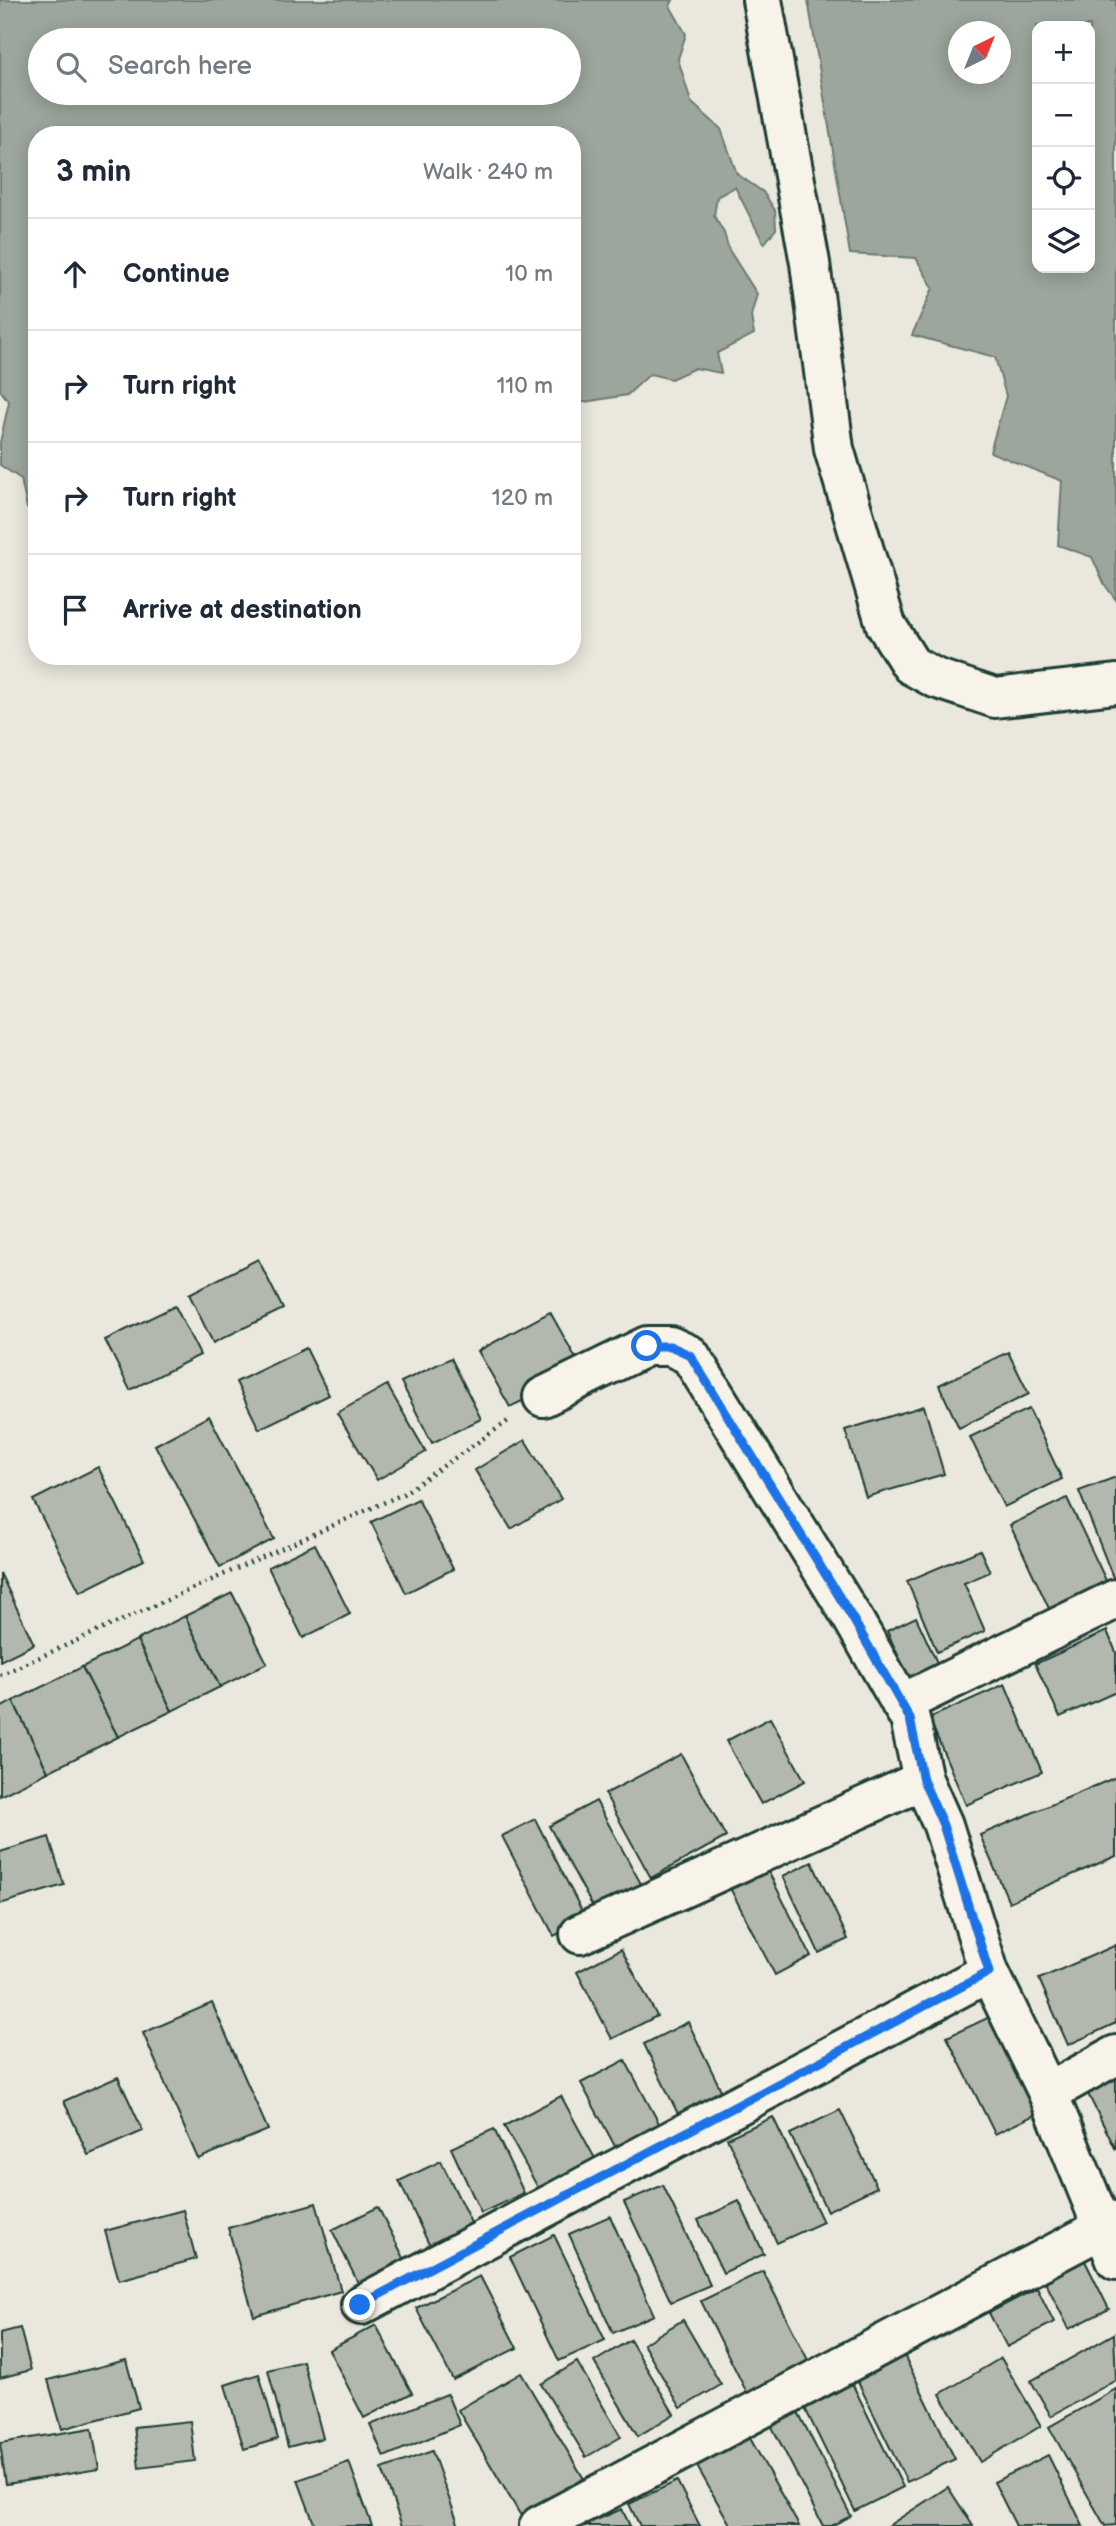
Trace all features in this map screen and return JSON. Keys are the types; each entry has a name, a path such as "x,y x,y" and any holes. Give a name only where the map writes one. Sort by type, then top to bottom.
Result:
{"street":[{"path":"762,0 810,263 834,449 886,625 911,665 935,678 995,698 1116,684"},
{"path":"540,2526 1112,2236 1048,2093 989,1972 943,1825 923,1780 910,1719 853,1619 690,1355 670,1346 647,1346 543,1397"},
{"path":"901,1704 1116,1599"},
{"path":"580,1934 923,1780"},
{"path":"360,2305 989,1972"},
{"path":"1048,2093 1116,2055"}],"path":[{"path":"0,1675 403,1494 543,1397"}],"shaded area":[{"path":"0,0 673,0 670,6 686,34 678,59 691,102 721,129 737,174 763,192 775,210 776,229 764,244 735,187 717,197 714,216 724,233 729,250 757,294 751,316 754,334 717,353 721,373 695,368 671,379 650,374 627,395 581,403 581,126 28,126 28,509 21,479 0,465 0,442 9,402 0,390"},
{"path":"808,0 1116,0 1116,600 1105,585 1092,557 1058,545 1062,481 990,452 1006,396 995,357 912,335 933,288 916,258 850,254"}],"building":[{"path":"258,1259 283,1309 213,1343 189,1294"},
{"path":"175,1306 200,1355 130,1390 105,1340"},
{"path":"550,1312 583,1371 510,1407 478,1351"},
{"path":"306,1348 329,1395 259,1429 236,1382"},
{"path":"1008,1352 1029,1394 959,1428 939,1385"},
{"path":"451,1358 481,1419 432,1443 401,1382"},
{"path":"387,1385 426,1452 377,1480 337,1413"},
{"path":"924,1406 944,1474 866,1497 845,1430"},
{"path":"1029,1409 1062,1479 1004,1507 970,1437"},
{"path":"209,1416 274,1539 220,1567 155,1445"},
{"path":"525,1440 561,1499 511,1529 475,1470"},
{"path":"98,1467 144,1560 80,1592 33,1500"},
{"path":"1116,1477 1116,1579 1114,1580 1079,1491"},
{"path":"1067,1498 1110,1589 1052,1615 1010,1525"},
{"path":"418,1499 453,1569 406,1593 371,1522"},
{"path":"315,1544 350,1614 303,1638 268,1567"},
{"path":"980,1550 990,1572 964,1583 985,1631 937,1652 907,1581"},
{"path":"0,1573 34,1644 0,1661"},
{"path":"232,1593 267,1663 220,1687 185,1616"},
{"path":"185,1616 220,1687 172,1711 137,1640"},
{"path":"916,1617 940,1669 910,1682 887,1631"},
{"path":"1107,1631 1116,1652 1116,1692 1060,1717 1035,1664"},
{"path":"137,1640 172,1711 118,1737 82,1667"},
{"path":"82,1667 118,1737 48,1772 13,1701"},
{"path":"1005,1684 1042,1772 966,1805 929,1718"},
{"path":"13,1701 48,1772 0,1796 0,1708"},
{"path":"770,1718 805,1781 761,1804 726,1741"},
{"path":"681,1754 726,1837 651,1878 605,1794"},
{"path":"1116,1777 1116,1856 1009,1902 980,1835"},
{"path":"596,1801 646,1893 599,1918 549,1826"},
{"path":"535,1819 586,1919 554,1936 502,1836"},
{"path":"49,1837 64,1885 0,1904 0,1852"},
{"path":"812,1862 848,1939 819,1953 783,1876"},
{"path":"767,1869 811,1956 775,1975 730,1888"},
{"path":"1116,1945 1116,2023 1068,2045 1039,1979"},
{"path":"621,1949 657,2016 612,2039 577,1972"},
{"path":"212,2003 268,2130 198,2159 143,2033"},
{"path":"998,2013 1045,2110 995,2134 947,2037"},
{"path":"688,2022 722,2092 678,2114 644,2044"},
{"path":"625,2060 661,2127 617,2150 581,2083"},
{"path":"1116,2075 1116,2150 1086,2090"},
{"path":"118,2077 143,2131 88,2155 64,2101"},
{"path":"561,2096 598,2164 542,2195 504,2126"},
{"path":"840,2110 877,2187 827,2211 790,2134"},
{"path":"773,2117 823,2222 777,2243 727,2138"},
{"path":"494,2129 524,2193 481,2213 451,2148"},
{"path":"441,2161 476,2233 433,2253 399,2181"},
{"path":"663,2185 710,2285 671,2302 624,2202"},
{"path":"739,2201 764,2254 723,2273 698,2220"},
{"path":"316,2203 341,2291 254,2316 228,2228"},
{"path":"378,2207 407,2264 360,2287 332,2230"},
{"path":"183,2210 196,2259 119,2280 105,2231"},
{"path":"610,2216 654,2315 613,2333 569,2234"},
{"path":"554,2235 605,2340 559,2361 510,2257"},
{"path":"1082,2255 1109,2309 1069,2329 1042,2275"},
{"path":"763,2271 812,2368 750,2399 701,2301"},
{"path":"480,2276 517,2348 453,2380 416,2308"},
{"path":"1037,2288 1054,2322 1007,2347 989,2313"},
{"path":"683,2320 721,2385 681,2408 643,2344"},
{"path":"376,2325 412,2393 364,2418 329,2350"},
{"path":"20,2328 31,2370 0,2378 0,2333"},
{"path":"1114,2334 1116,2380 1051,2416 1031,2381"},
{"path":"630,2340 674,2414 638,2436 594,2362"},
{"path":"900,2347 955,2459 907,2482 852,2370"},
{"path":"1001,2358 1041,2426 980,2462 940,2394"},
{"path":"126,2360 139,2408 62,2429 48,2380"},
{"path":"303,2361 323,2438 288,2447 268,2370"},
{"path":"577,2362 621,2437 586,2457 541,2384"},
{"path":"521,2373 584,2479 521,2516 458,2410"},
{"path":"259,2374 278,2439 244,2449 225,2385"},
{"path":"848,2375 903,2487 855,2511 800,2398"},
{"path":"1116,2389 1116,2525 1105,2526 1049,2427"},
{"path":"447,2394 460,2425 384,2457 370,2425"},
{"path":"797,2410 851,2516 831,2526 823,2526 770,2423"},
{"path":"190,2421 195,2461 139,2468 134,2427"},
{"path":"92,2428 99,2469 6,2484 0,2443"},
{"path":"746,2431 799,2526 731,2526 694,2461"},
{"path":"432,2451 459,2526 402,2526 382,2469"},
{"path":"1048,2455 1083,2526 1016,2526 994,2482"},
{"path":"349,2462 372,2526 315,2526 298,2480"},
{"path":"677,2481 700,2526 640,2526 629,2504"},
{"path":"948,2487 973,2526 888,2526"},
{"path":"622,2509 630,2526 582,2526"}],"route":[{"path":"360,2305 989,1972 943,1825 923,1780 910,1719 853,1619 690,1355 670,1346 647,1346"}]}
